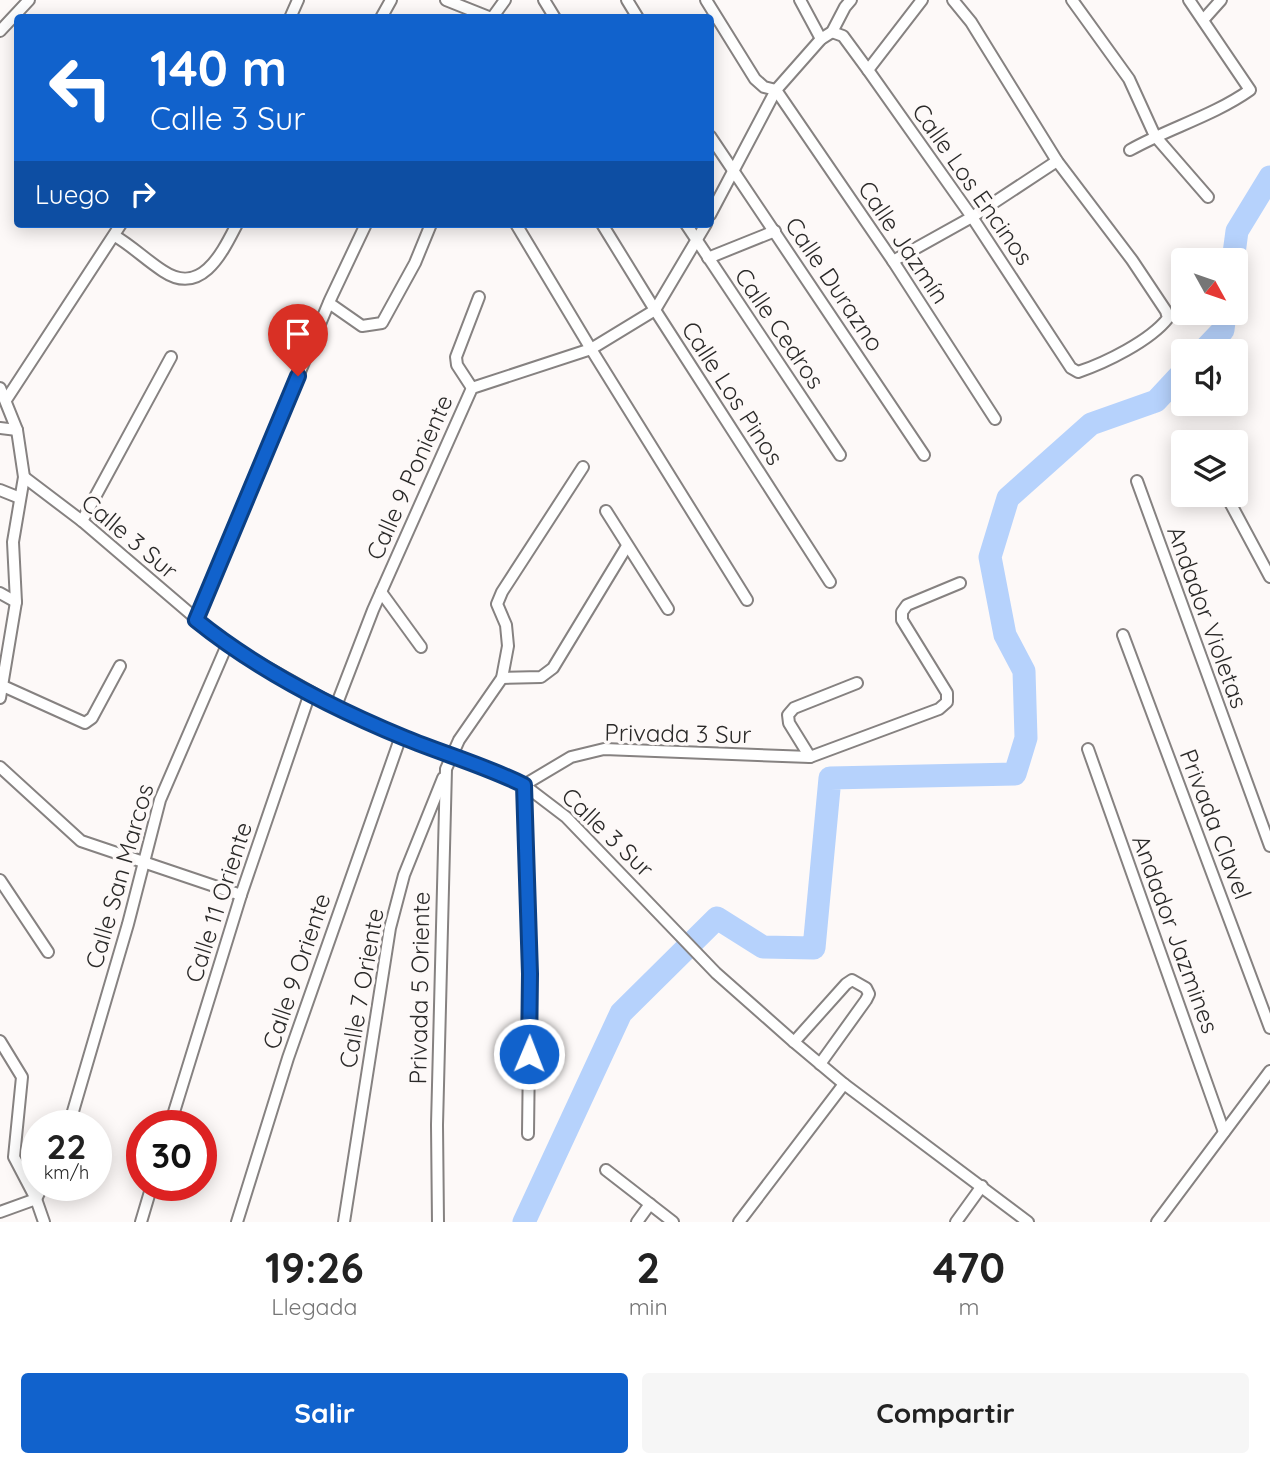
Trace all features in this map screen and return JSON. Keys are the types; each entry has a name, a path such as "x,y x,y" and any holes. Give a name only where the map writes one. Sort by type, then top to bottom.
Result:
{"street":[{"path":"11,0 19,10"},
{"path":"15,14 29,0"},
{"path":"446,0 482,14"},
{"name":"Calle Jazmín","path":"706,0 755,79 764,87 776,90 893,261 995,419"},
{"path":"800,0 821,39"},
{"path":"714,208 776,90 821,39 832,32 851,0"},
{"path":"868,70 922,0"},
{"path":"893,261 972,217 1057,161 971,22 953,0"},
{"path":"1072,0 1129,79 1155,136 1208,197"},
{"path":"1130,150 1155,136 1227,105 1250,90 1189,0"},
{"path":"1204,19 1221,0"},
{"path":"0,31 14,16"},
{"name":"Calle Los Encinos","path":"832,32 843,36 868,70 972,217 1071,368 1078,372 1131,347 1161,327 1167,318 1166,311 1132,260 1057,161"},
{"name":"Calle Durazno","path":"714,142 924,455"},
{"path":"6,400 119,228"},
{"path":"115,236 166,273 184,278 206,272 220,258 235,228"},
{"path":"196,620 329,303 364,228"},
{"path":"329,303 362,326 382,323 415,263 429,228"},
{"path":"518,228 747,600"},
{"name":"Calle Los Pinos","path":"605,228 830,582"},
{"name":"Calle Cedros","path":"689,228 839,454"},
{"name":"Calle 9 Poniente","path":"336,706 381,592 472,388 591,349 655,310 704,228"},
{"path":"708,258 775,231"},
{"path":"472,388 457,365 456,357 479,297"},
{"path":"82,521 171,357"},
{"path":"0,388 17,430 24,477 13,542 16,602 2,692 85,723 92,718 120,666"},
{"path":"0,428 17,430"},
{"path":"583,467 502,592 497,604 506,625 508,646 502,678 541,677 554,668 627,546"},
{"name":"Calle 3 Sur","path":"24,477 82,521 227,645 336,706 401,736 524,785 566,817 716,974 794,1042 844,1084 1028,1222"},
{"name":"Andador Violetas","path":"1137,481 1270,846"},
{"path":"0,490 20,498"},
{"path":"1232,507 1270,577"},
{"path":"606,511 668,609"},
{"name":"Privada 3 Sur","path":"524,785 571,757 604,749 810,757 939,709 947,702 947,693 902,620 902,612 907,605 960,583"},
{"path":"381,592 421,647"},
{"path":"0,593 16,602"},
{"name":"Privada Clavel","path":"1123,635 1270,1028"},
{"name":"Calle San Marcos","path":"73,1110 145,862 160,800 227,645"},
{"name":"Privada 5 Oriente","path":"438,1222 446,769 459,740 502,678"},
{"path":"810,757 789,723 788,715 794,708 857,683"},
{"name":"Calle 11 Oriente","path":"175,1110 241,895 310,693"},
{"name":"Calle 9 Oriente","path":"237,1222 288,1058 401,736"},
{"name":"Andador Jazmines","path":"1088,749 1224,1132"},
{"path":"0,767 81,841 241,895"},
{"name":"Calle 7 Oriente","path":"344,1222 390,928 404,875 446,769"},
{"path":"524,785 530,974 528,1134"},
{"path":"0,880 48,952"},
{"path":"794,1042 846,984 852,980 866,988 869,994 866,1000 820,1064"},
{"path":"0,1041 22,1077 14,1157 21,1170"},
{"path":"1157,1222 1270,1071"},
{"path":"739,1222 844,1084"},
{"path":"606,1170 673,1222"},
{"path":"956,1222 982,1186"},
{"path":"4,1222 0,1215 32,1201"},
{"path":"37,1201 44,1222"},
{"path":"141,1222 147,1201"},
{"path":"637,1222 650,1204"}],"waterway":[{"path":"1235,248 1237,231 1270,177"},
{"path":"1214,339 1223,326"},
{"path":"524,1222 621,1013 717,918 763,947 814,948 830,778 1015,774 1026,738 1024,671 1005,635 990,557 1008,498 1091,424 1156,401 1171,385"}],"route":[{"path":"298,376 196,620 227,645 310,693 401,736 524,785 530,974 529,1054"}]}
